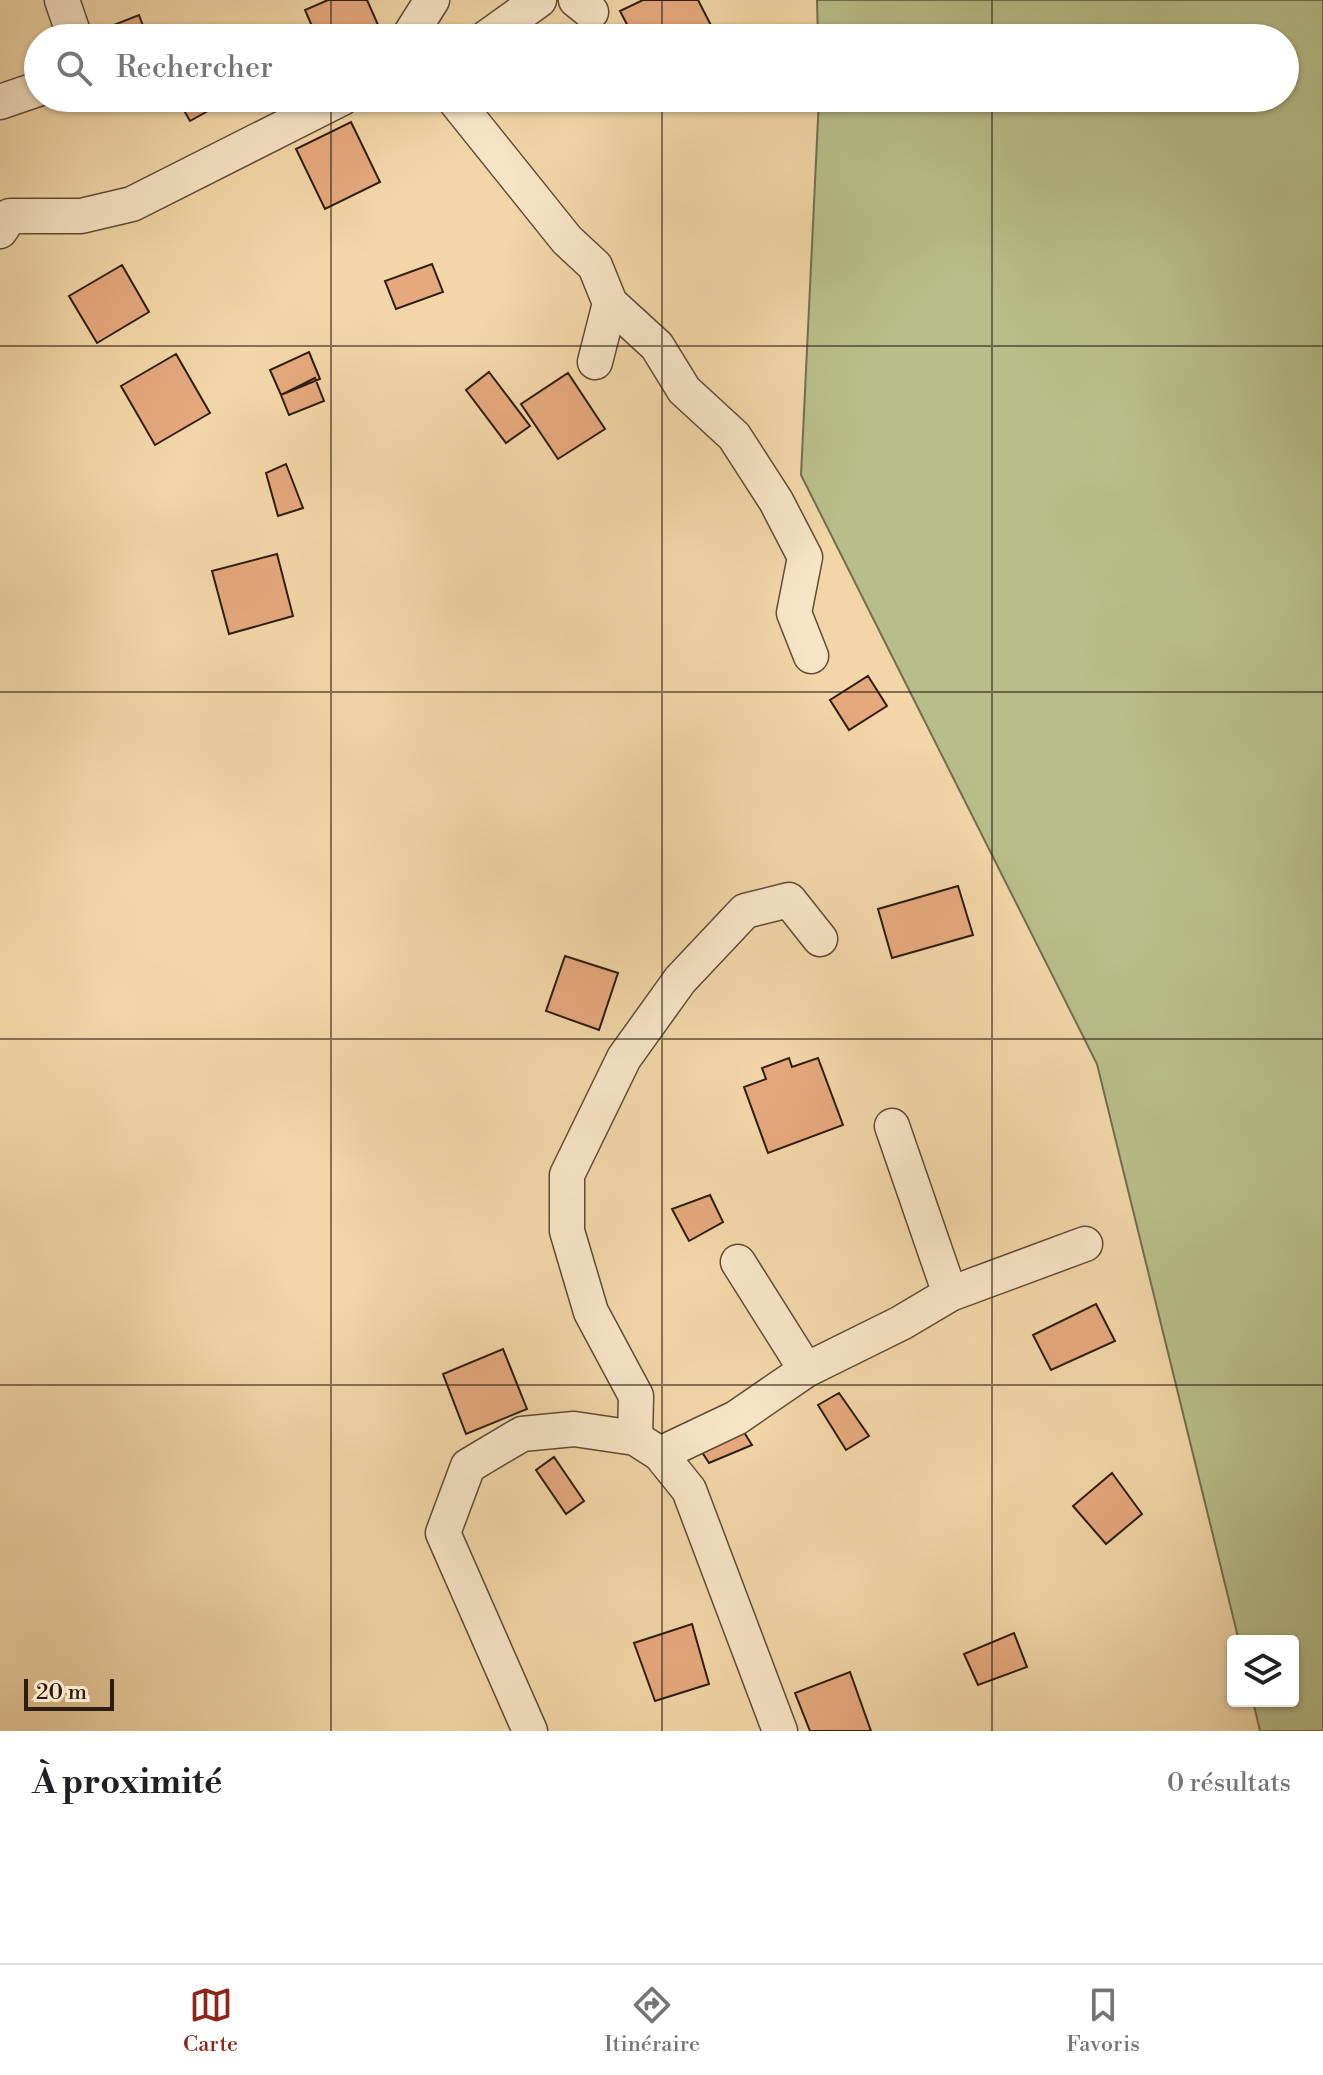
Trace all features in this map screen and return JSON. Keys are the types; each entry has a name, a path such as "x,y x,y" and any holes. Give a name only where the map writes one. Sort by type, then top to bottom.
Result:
{"street":[{"path":"62,0 70,24"},
{"path":"417,24 432,0"},
{"path":"506,24 539,0"},
{"path":"0,102 24,94"},
{"path":"3,220 81,216 132,204 314,112"},
{"path":"464,112 567,240 595,266 610,303 657,346 684,390 734,436 776,501 805,557 794,613 811,656"},
{"path":"595,362 610,303"},
{"path":"780,1731 689,1490 648,1446 636,1396 591,1312 567,1231 567,1175 624,1058 680,980 745,911 789,900 820,939"},
{"path":"892,1126 950,1294"},
{"path":"530,1731 443,1533 468,1466 522,1434 574,1429 648,1446 736,1418 806,1370 901,1323 950,1294 1085,1244"},
{"path":"738,1262 806,1370"}],"green space":[{"path":"817,0 1323,0 1323,1731 1260,1731 1254,1707 1299,1707 1299,1635 1238,1635 1097,1064 801,475 818,112 1299,112 1299,24 818,24"}],"building":[{"path":"328,0 367,0 378,24 311,24 305,10"},
{"path":"643,0 698,0 710,24 627,24 620,11"},
{"path":"139,15 142,24 116,24"},
{"path":"185,112 206,112 190,121"},
{"path":"351,122 380,182 325,209 296,149"},
{"path":"432,264 443,292 396,309 385,281"},
{"path":"122,265 149,312 97,343 69,296"},
{"path":"309,352 320,379 281,395 270,370"},
{"path":"176,354 210,413 155,445 121,386"},
{"path":"489,372 530,426 506,443 466,390"},
{"path":"568,373 605,429 558,459 521,404"},
{"path":"315,378 324,401 289,415 281,395"},
{"path":"286,464 303,508 278,516 266,473"},
{"path":"277,554 293,616 229,634 212,571"},
{"path":"868,676 887,706 849,730 830,700"},
{"path":"958,886 973,935 892,958 878,909"},
{"path":"565,956 618,973 599,1030 546,1011"},
{"path":"789,1058 792,1067 818,1058 843,1125 768,1153 744,1087 766,1079 762,1068"},
{"path":"710,1195 723,1222 689,1241 672,1209"},
{"path":"1096,1304 1115,1341 1051,1370 1033,1335"},
{"path":"503,1349 527,1409 466,1434 443,1374"},
{"path":"839,1393 869,1436 846,1450 818,1405"},
{"path":"742,1429 752,1445 709,1463 698,1446"},
{"path":"554,1457 584,1501 566,1514 536,1470"},
{"path":"1112,1473 1142,1514 1106,1544 1073,1506"},
{"path":"692,1624 709,1684 655,1701 634,1643"},
{"path":"1014,1633 1027,1667 978,1685 964,1654"},
{"path":"850,1672 871,1731 810,1731 795,1693"}]}
